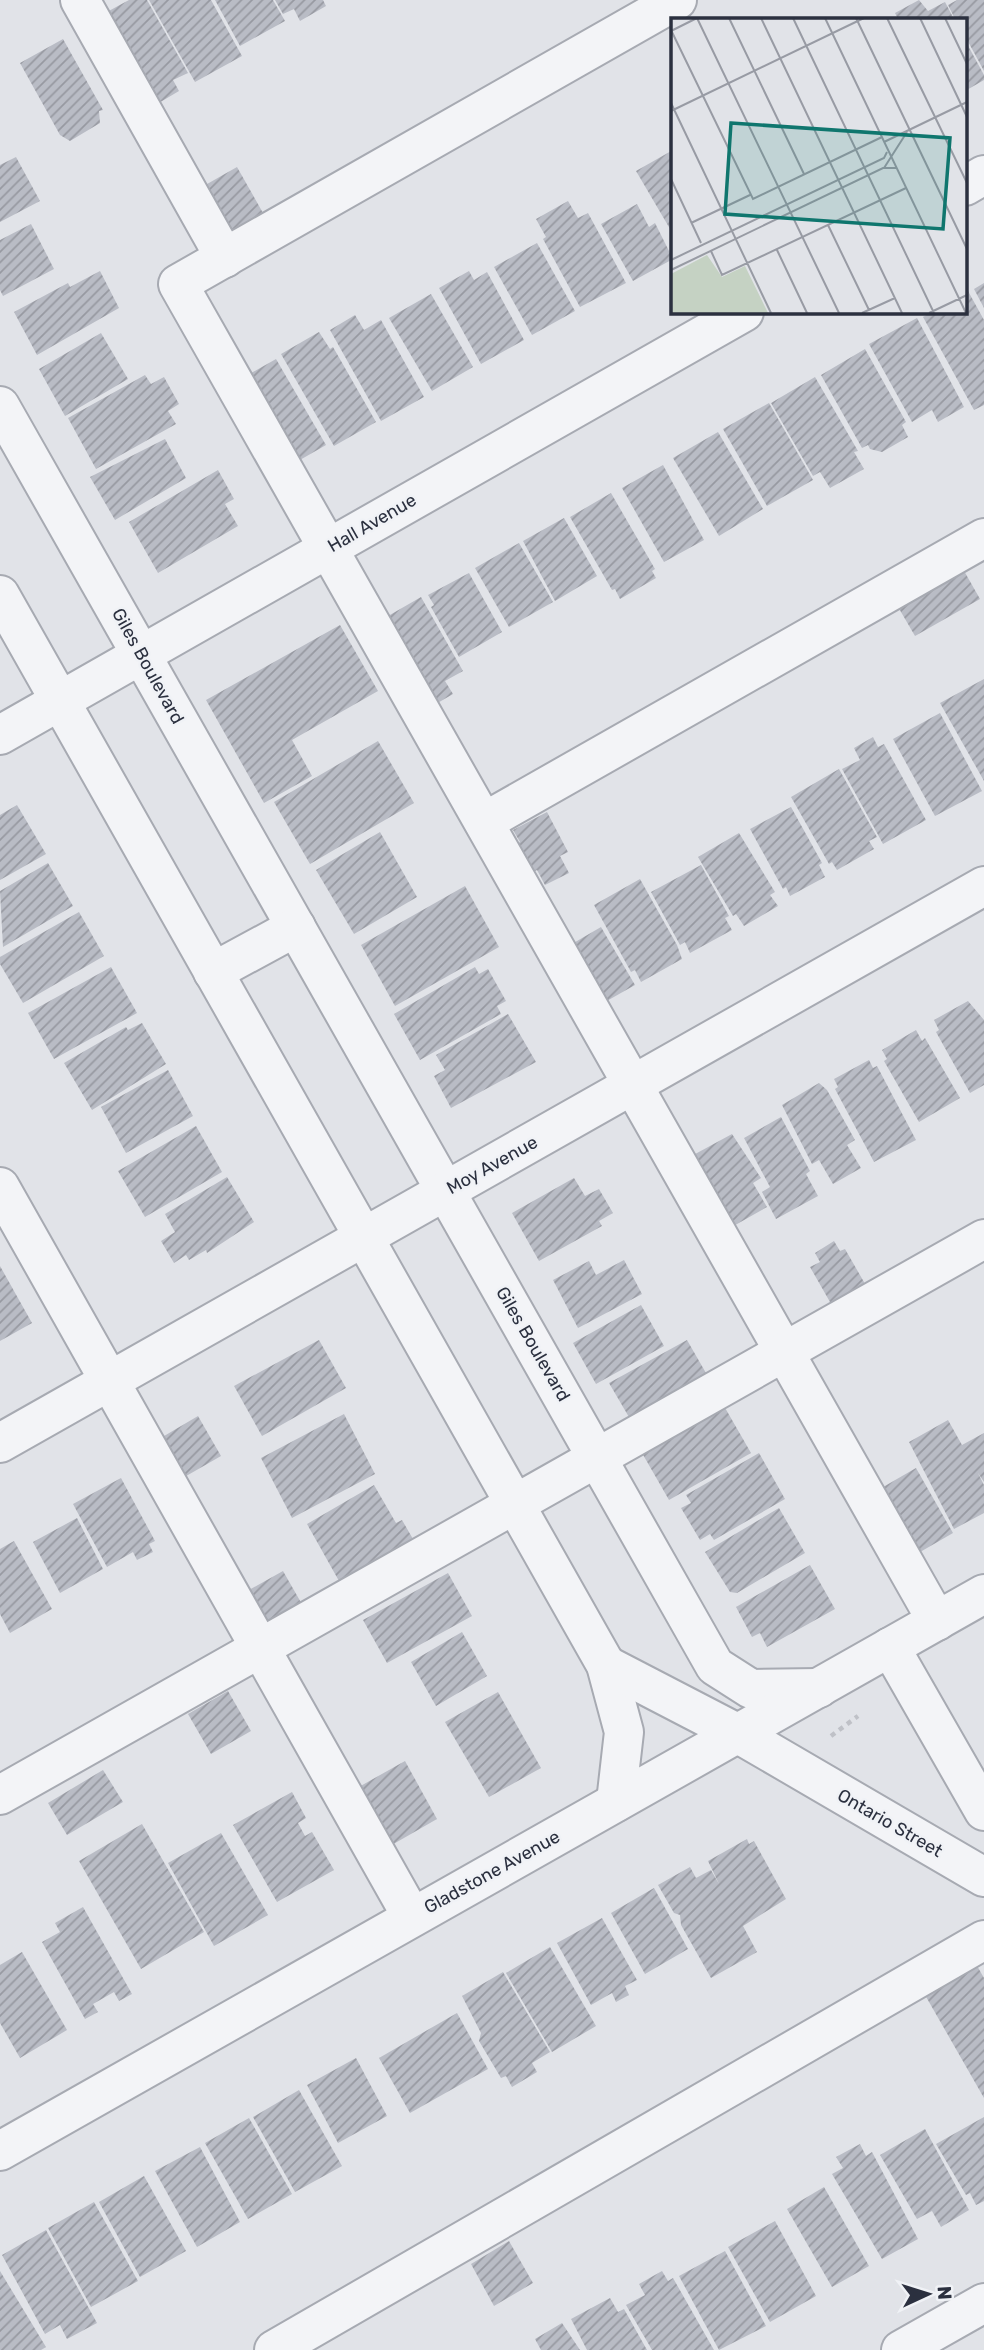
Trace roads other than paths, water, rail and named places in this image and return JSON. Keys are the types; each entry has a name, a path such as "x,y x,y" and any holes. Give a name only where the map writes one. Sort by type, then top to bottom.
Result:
{"street":[{"path":"80,0 225,258"},
{"path":"677,0 178,284 937,1620"},
{"path":"967,185 984,175"},
{"name":"Hall Avenue","path":"0,735 742,313"},
{"name":"Giles Boulevard","path":"0,406 715,1666 751,1689 819,1688"},
{"path":"484,822 984,538"},
{"path":"0,595 606,1665 624,1732 616,1802"},
{"name":"Moy Avenue","path":"0,1443 984,886"},
{"path":"213,972 296,927"},
{"path":"0,1187 412,1917"},
{"path":"0,1795 984,1239"},
{"name":"Gladstone Avenue","path":"0,2151 984,1594"},
{"path":"890,1647 984,1811"},
{"path":"606,1665 737,1733"},
{"name":"Ontario Street","path":"737,1733 984,1877"},
{"path":"274,2350 984,1940"},
{"path":"901,2350 984,2303"}]}
